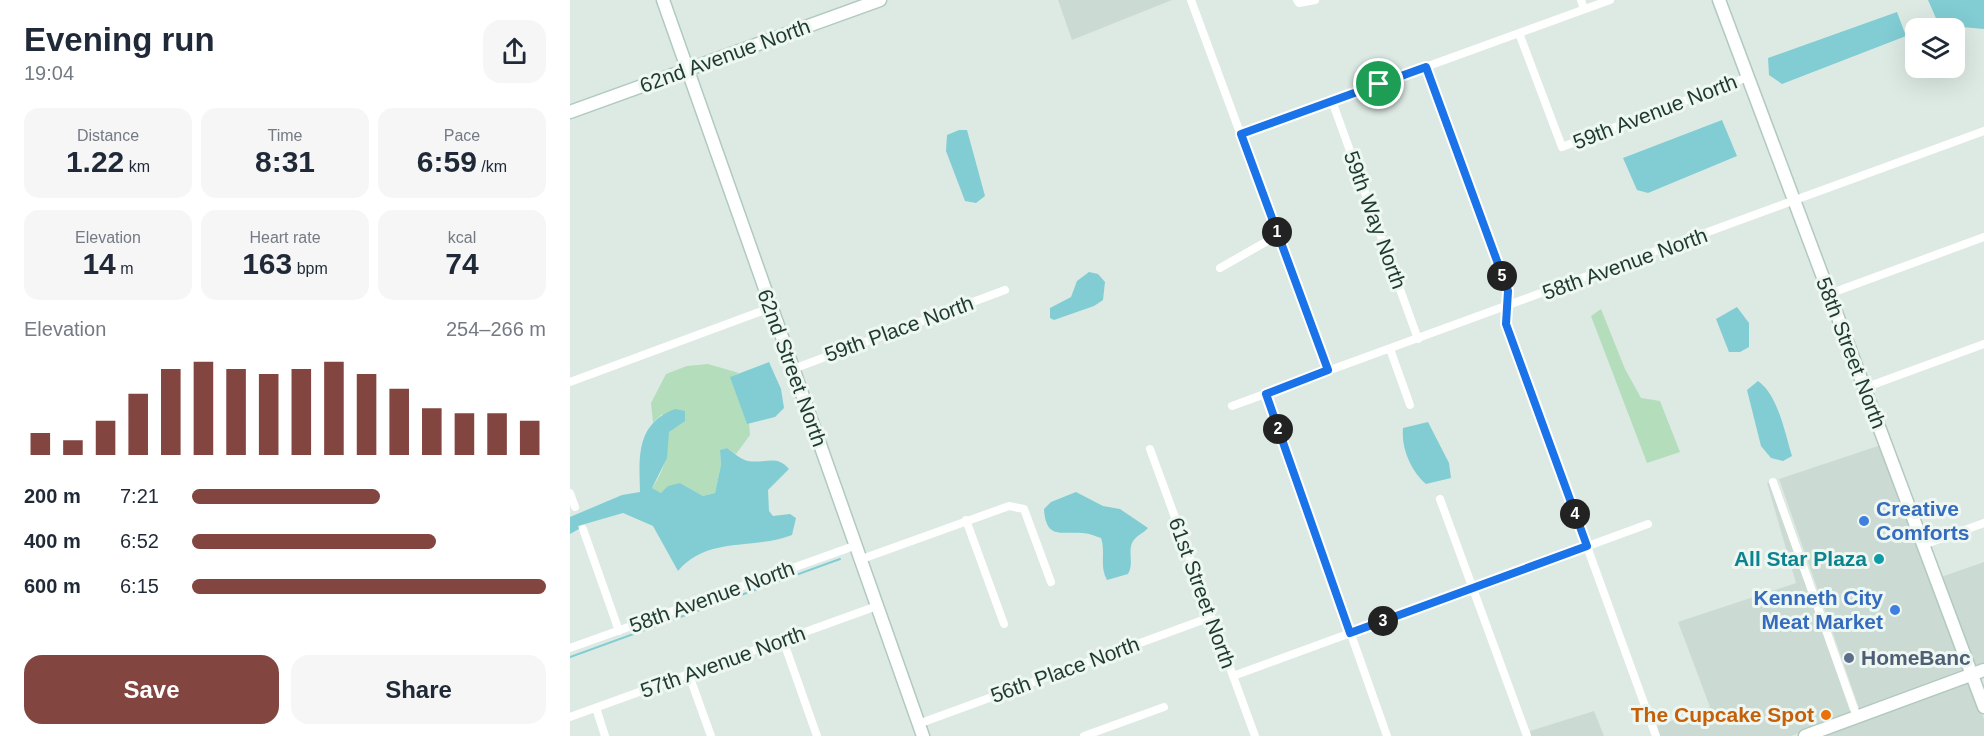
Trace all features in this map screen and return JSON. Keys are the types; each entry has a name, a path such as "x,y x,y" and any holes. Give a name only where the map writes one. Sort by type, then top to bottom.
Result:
{"street":[{"name":"62nd Street North","path":"663,0 854,546 921,730"},
{"name":"62nd Avenue North","path":"570,111 880,0"},
{"path":"1191,0 1328,370"},
{"path":"1297,0 1299,3 1315,0"},
{"path":"1581,0 1584,9"},
{"path":"1241,134 1610,0"},
{"name":"58th Street North","path":"1719,0 1923,545 1978,673 1984,707"},
{"name":"59th Avenue North","path":"1519,33 1562,147 1748,77"},
{"path":"1426,67 1508,291 1505,308 1506,324 1656,736"},
{"name":"59th Way North","path":"1332,101 1418,339"},
{"name":"58th Avenue North","path":"1232,406 1984,131"},
{"path":"1220,268 1278,235"},
{"path":"1829,294 1984,237"},
{"name":"59th Place North","path":"793,369 1005,290"},
{"path":"570,382 770,308"},
{"path":"1864,388 1984,344"},
{"path":"1390,349 1410,405"},
{"path":"1266,394 1387,736"},
{"name":"61st Street North","path":"1150,449 1255,736"},
{"path":"1773,483 1857,717"},
{"path":"570,493 575,507"},
{"path":"1440,499 1527,736"},
{"path":"859,560 1009,506 1024,509 1051,582"},
{"path":"966,520 1004,624"},
{"path":"1923,545 1984,523"},
{"path":"1233,676 1648,524"},
{"path":"583,529 619,631"},
{"name":"58th Avenue North","path":"570,648 854,546"},
{"name":"57th Avenue North","path":"570,717 877,606"},
{"name":"56th Place North","path":"921,730 1211,617"},
{"path":"783,640 817,736"},
{"path":"1805,736 1978,673"},
{"path":"689,675 711,736"},
{"path":"1084,736 1164,707"},
{"path":"596,708 605,736"}],"shaded area":[{"path":"1058,0 1172,0 1072,40"},
{"path":"1881,445 1967,672 1860,711 1779,479"},
{"path":"1770,482 1851,714 1791,736 1660,736 1657,726 1710,707 1678,622 1796,583 1767,483"},
{"path":"1984,562 1984,665 1975,669 1941,577"},
{"path":"1970,681 1984,719 1984,736 1819,736"},
{"path":"1594,711 1604,736 1531,736 1530,731"}],"green space":[{"path":"1601,309 1625,369 1641,398 1660,401 1680,452 1647,463 1591,316"},
{"path":"708,364 739,373 731,377 747,423 749,423 750,435 736,454 727,448 720,450 721,465 715,493 703,496 680,483 661,493 652,488 665,461 667,433 662,414 653,423 651,403 666,374 687,366"}],"water":[{"path":"1928,0 1984,0 1984,29 1965,27 1965,18 1936,18"},
{"path":"1897,12 1905,33 1905,36 1782,84 1769,75 1768,58"},
{"path":"1722,120 1737,156 1648,193 1637,190 1623,158"},
{"path":"959,130 967,130 985,196 976,203 965,201 946,151 947,135"},
{"path":"1089,272 1098,274 1105,282 1103,300 1094,306 1054,320 1050,318 1050,308 1071,297 1077,281"},
{"path":"1737,307 1749,323 1749,347 1740,352 1729,352 1716,319"},
{"path":"769,362 781,389 784,408 775,417 747,424 730,377"},
{"path":"1758,381 1771,395 1783,426 1792,456 1783,461 1771,458 1761,446 1747,390"},
{"path":"675,409 685,411 685,421 669,432 667,458 652,488 661,493 668,486 680,483 703,496 715,493 721,465 720,450 727,448 745,460 780,462 789,469 768,490 769,511 773,516 790,514 796,518 792,535 717,548 690,560 678,571 653,526 623,513 578,526 579,529 570,534 570,517 622,495 640,492 642,443 653,423 662,415"},
{"path":"1428,422 1449,463 1451,478 1426,484 1408,459 1403,428"},
{"path":"1076,492 1103,506 1120,509 1148,528 1132,543 1131,566 1128,574 1107,580 1103,570 1101,538 1084,533 1056,532 1048,526 1044,509 1051,502"}],"waterway":[{"path":"570,657 840,559"}],"place":[{"name":"Creative Comforts","path":"1864,521"},
{"name":"All Star Plaza","path":"1879,559"},
{"name":"Kenneth City Meat Market","path":"1895,610"},
{"name":"HomeBanc","path":"1849,658"},
{"name":"The Cupcake Spot","path":"1826,715"}],"route":[{"path":"1426,67 1508,291 1505,308 1506,324 1587,546 1350,633 1266,394 1328,370 1241,134 1379,84 1426,67"}]}
